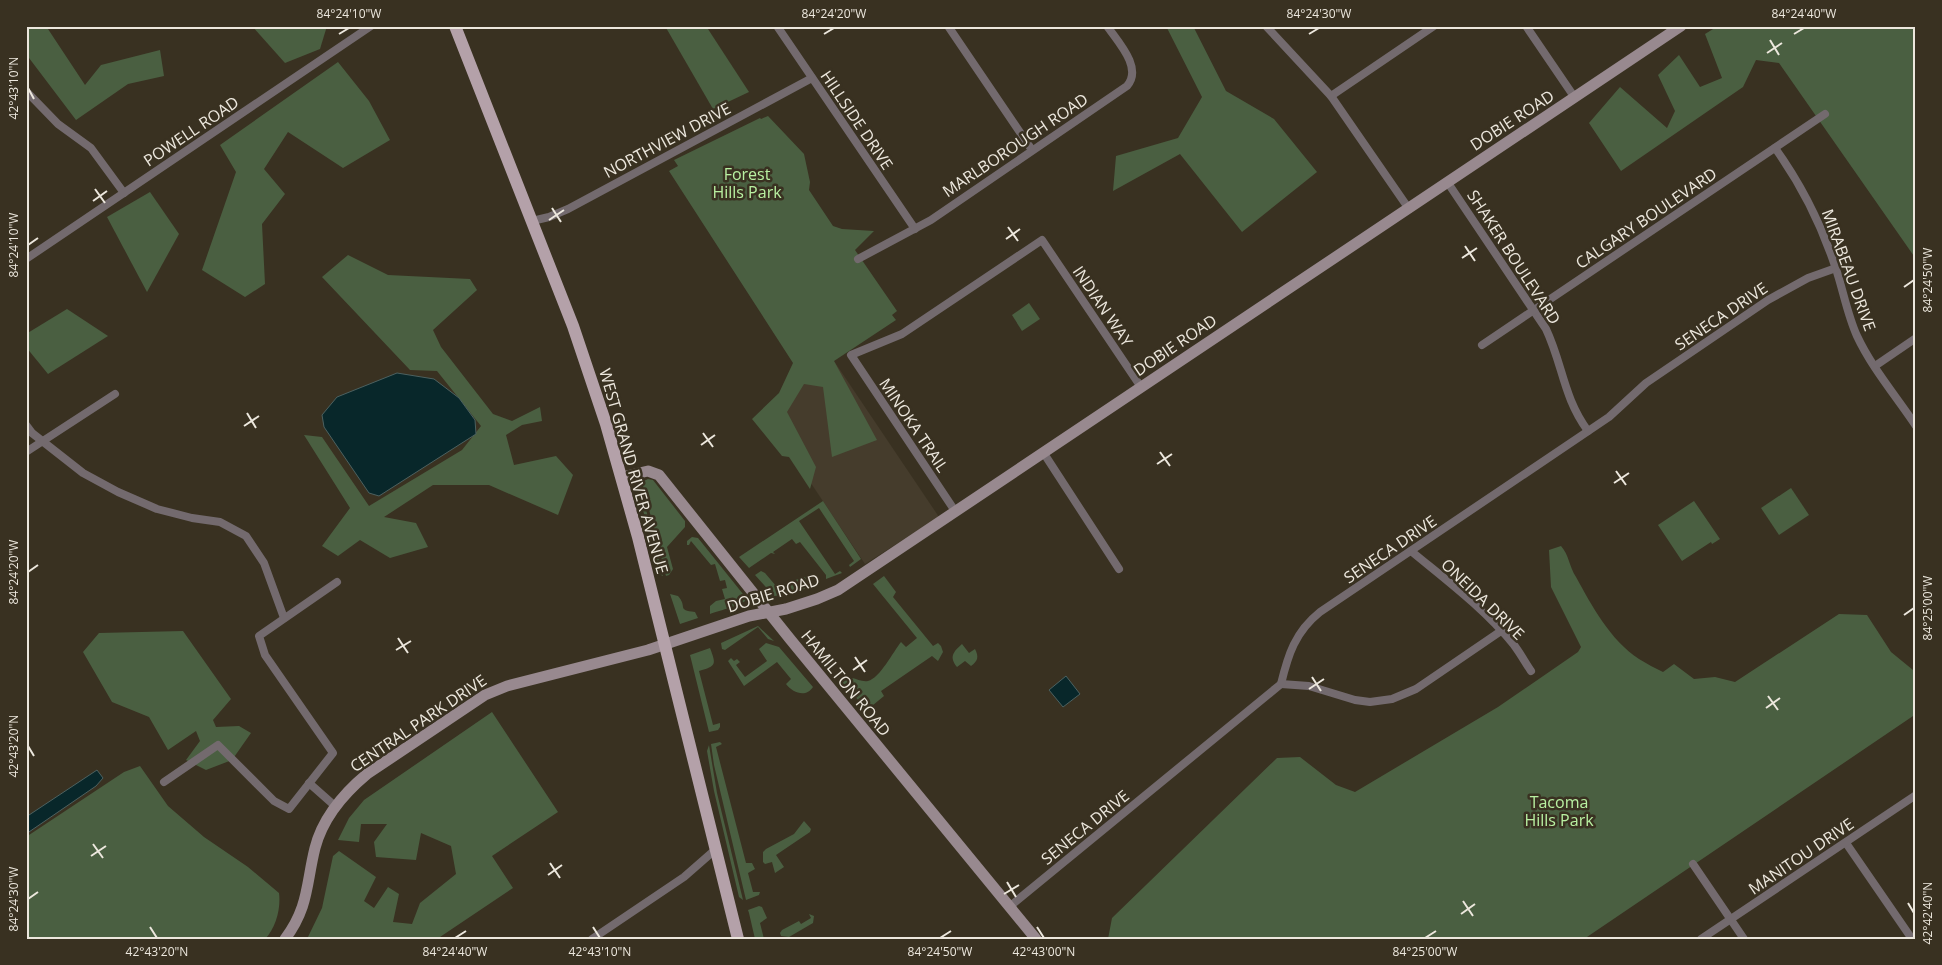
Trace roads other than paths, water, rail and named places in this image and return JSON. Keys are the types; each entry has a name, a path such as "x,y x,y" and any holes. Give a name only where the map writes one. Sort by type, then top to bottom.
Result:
{"main road":[{"name":"WEST GRAND RIVER AVENUE","path":"456,26 573,326 606,424 622,477 738,939"}],"street":[{"name":"POWELL ROAD","path":"26,259 371,26"},
{"name":"HILLSIDE DRIVE","path":"777,26 915,229"},
{"path":"948,26 1032,150"},
{"name":"MARLBOROUGH ROAD","path":"858,259 915,229 1130,83 1133,67 1107,26"},
{"path":"1266,26 1331,96 1408,209"},
{"path":"1331,96 1423,29 1434,26"},
{"path":"1526,26 1575,98"},
{"name":"DOBIE ROAD","path":"665,645 749,616 817,599 838,590 1681,26"},
{"name":"NORTHVIEW DRIVE","path":"532,221 559,214 812,78"},
{"path":"26,91 58,124 91,148 124,193"},
{"name":"CALGARY BOULEVARD","path":"1482,345 1825,114"},
{"name":"MIRABEAU DRIVE","path":"1775,148 1811,205 1836,268 1852,324 1862,346 1916,426"},
{"name":"SHAKER BOULEVARD","path":"1448,183 1546,329 1571,403 1588,431"},
{"name":"INDIAN WAY","path":"851,355 902,334 1042,240 1141,387"},
{"name":"SENECA DRIVE","path":"1009,906 1281,684 1291,647 1306,624 1320,612 1588,431 1608,417 1646,383 1768,300 1801,281 1836,268"},
{"path":"1876,366 1916,338"},
{"name":"MINOKA TRAIL","path":"851,355 955,511"},
{"path":"26,452 115,394"},
{"path":"26,425 83,473 118,492 156,509 192,518 220,522 246,536 264,563 284,618"},
{"path":"1043,452 1119,569"},
{"name":"HAMILTON ROAD","path":"622,477 648,471 659,475 768,612 1036,939"},
{"name":"ONEIDA DRIVE","path":"1411,551 1472,603 1501,631 1514,645 1531,671"},
{"path":"164,782 218,746 274,801 289,809 333,753 265,655 259,636 337,582"},
{"path":"1281,684 1309,686 1355,700 1376,702 1392,699 1416,689 1501,631"},
{"name":"CENTRAL PARK DRIVE","path":"286,939 305,902 315,848 323,826 335,806 367,774 490,692 665,645"},
{"path":"309,784 335,806"},
{"name":"MANITOU DRIVE","path":"1701,939 1916,795"},
{"path":"1846,843 1912,939"},
{"path":"592,939 684,878 716,849"},
{"path":"1693,864 1744,939"}],"water":[{"path":"397,373 434,379 459,398 475,420 476,434 379,496 369,493 324,427 322,415 337,397"},
{"path":"1066,676 1080,694 1063,707 1049,690"},
{"path":"97,770 103,778 96,786 26,834 26,817"}],"park label":[{"name":"Forest Hills Park","path":"747,183"},
{"name":"Tacoma Hills Park","path":"1559,811"}]}
